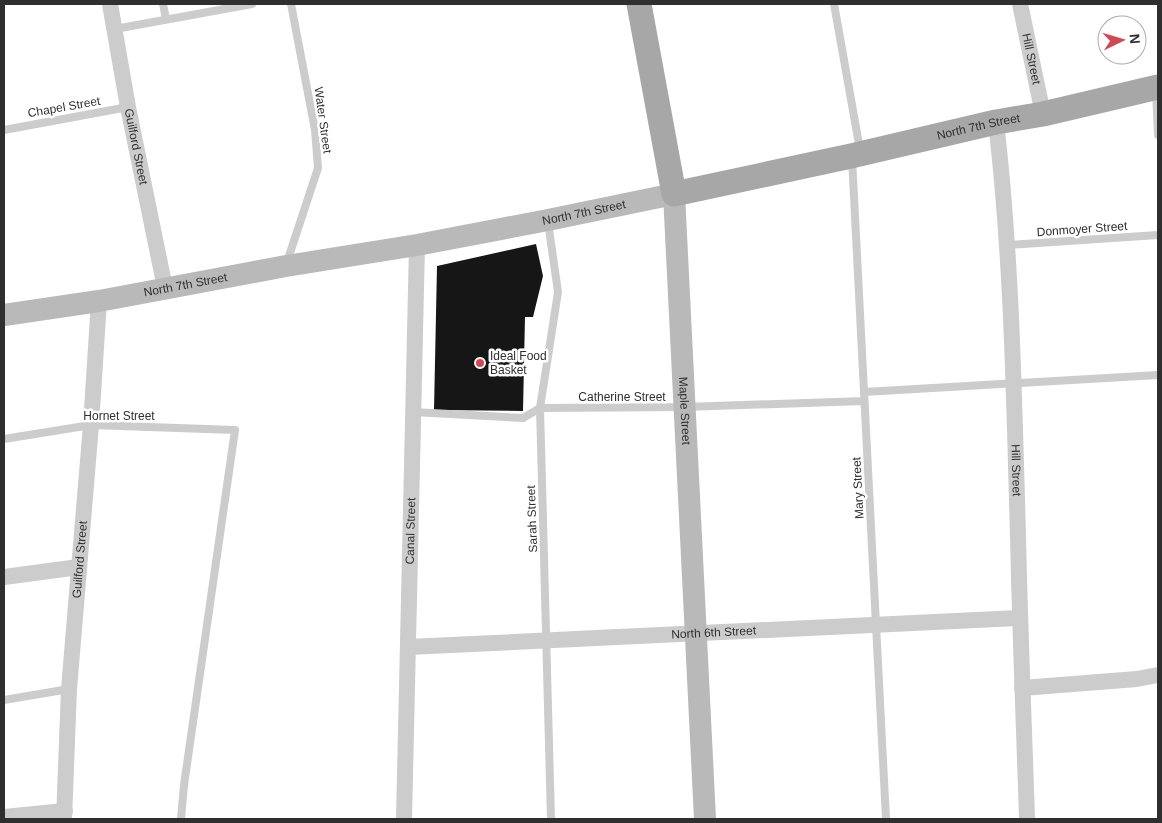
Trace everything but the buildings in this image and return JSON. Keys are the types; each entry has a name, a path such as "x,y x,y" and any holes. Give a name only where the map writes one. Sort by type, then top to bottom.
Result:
{"main road":[{"name":"Maple Street","path":"639,4 674,194"},
{"name":"North 7th Street","path":"674,194 1157,88"}],"street":[{"name":"Guilford Street","path":"110,4 128,107 165,288"},
{"name":"Hill Street","path":"1020,4 1043,114"},
{"name":"Hill Street","path":"996,122 1004,192 1014,382 1027,819"},
{"name":"North 7th Street","path":"4,315 99,301 417,244 674,194"},
{"name":"Maple Street","path":"674,194 705,819"},
{"name":"Canal Street","path":"404,819 417,244"},
{"name":"Guilford Street","path":"64,815 70,689 99,301"},
{"path":"4,577 79,567"},
{"name":"North 6th Street","path":"408,647 1020,618"},
{"path":"1022,688 1137,679 1158,675"},
{"path":"4,817 64,815"}],"lane":[{"path":"163,4 166,19"},
{"path":"115,29 166,19 212,7 252,4"},
{"name":"Water Street","path":"286,266 318,168 314,130 291,4"},
{"name":"Mary Street","path":"834,4 856,155 864,402 886,819"},
{"path":"1157,88 1158,135"},
{"name":"Chapel Street","path":"4,130 128,107"},
{"name":"Sarah Street","path":"548,220 558,292 540,408 550,819"},
{"name":"Donmoyer Street","path":"1007,245 1158,235"},
{"path":"864,392 1158,375"},
{"name":"Catherine Street","path":"413,412 523,418 540,408 684,407 864,402"},
{"name":"Hornet Street","path":"4,440 91,425 235,430 184,785 181,819"},
{"path":"4,700 70,689"}],"place":[{"name":"Ideal Food Basket","path":"480,363"}]}
